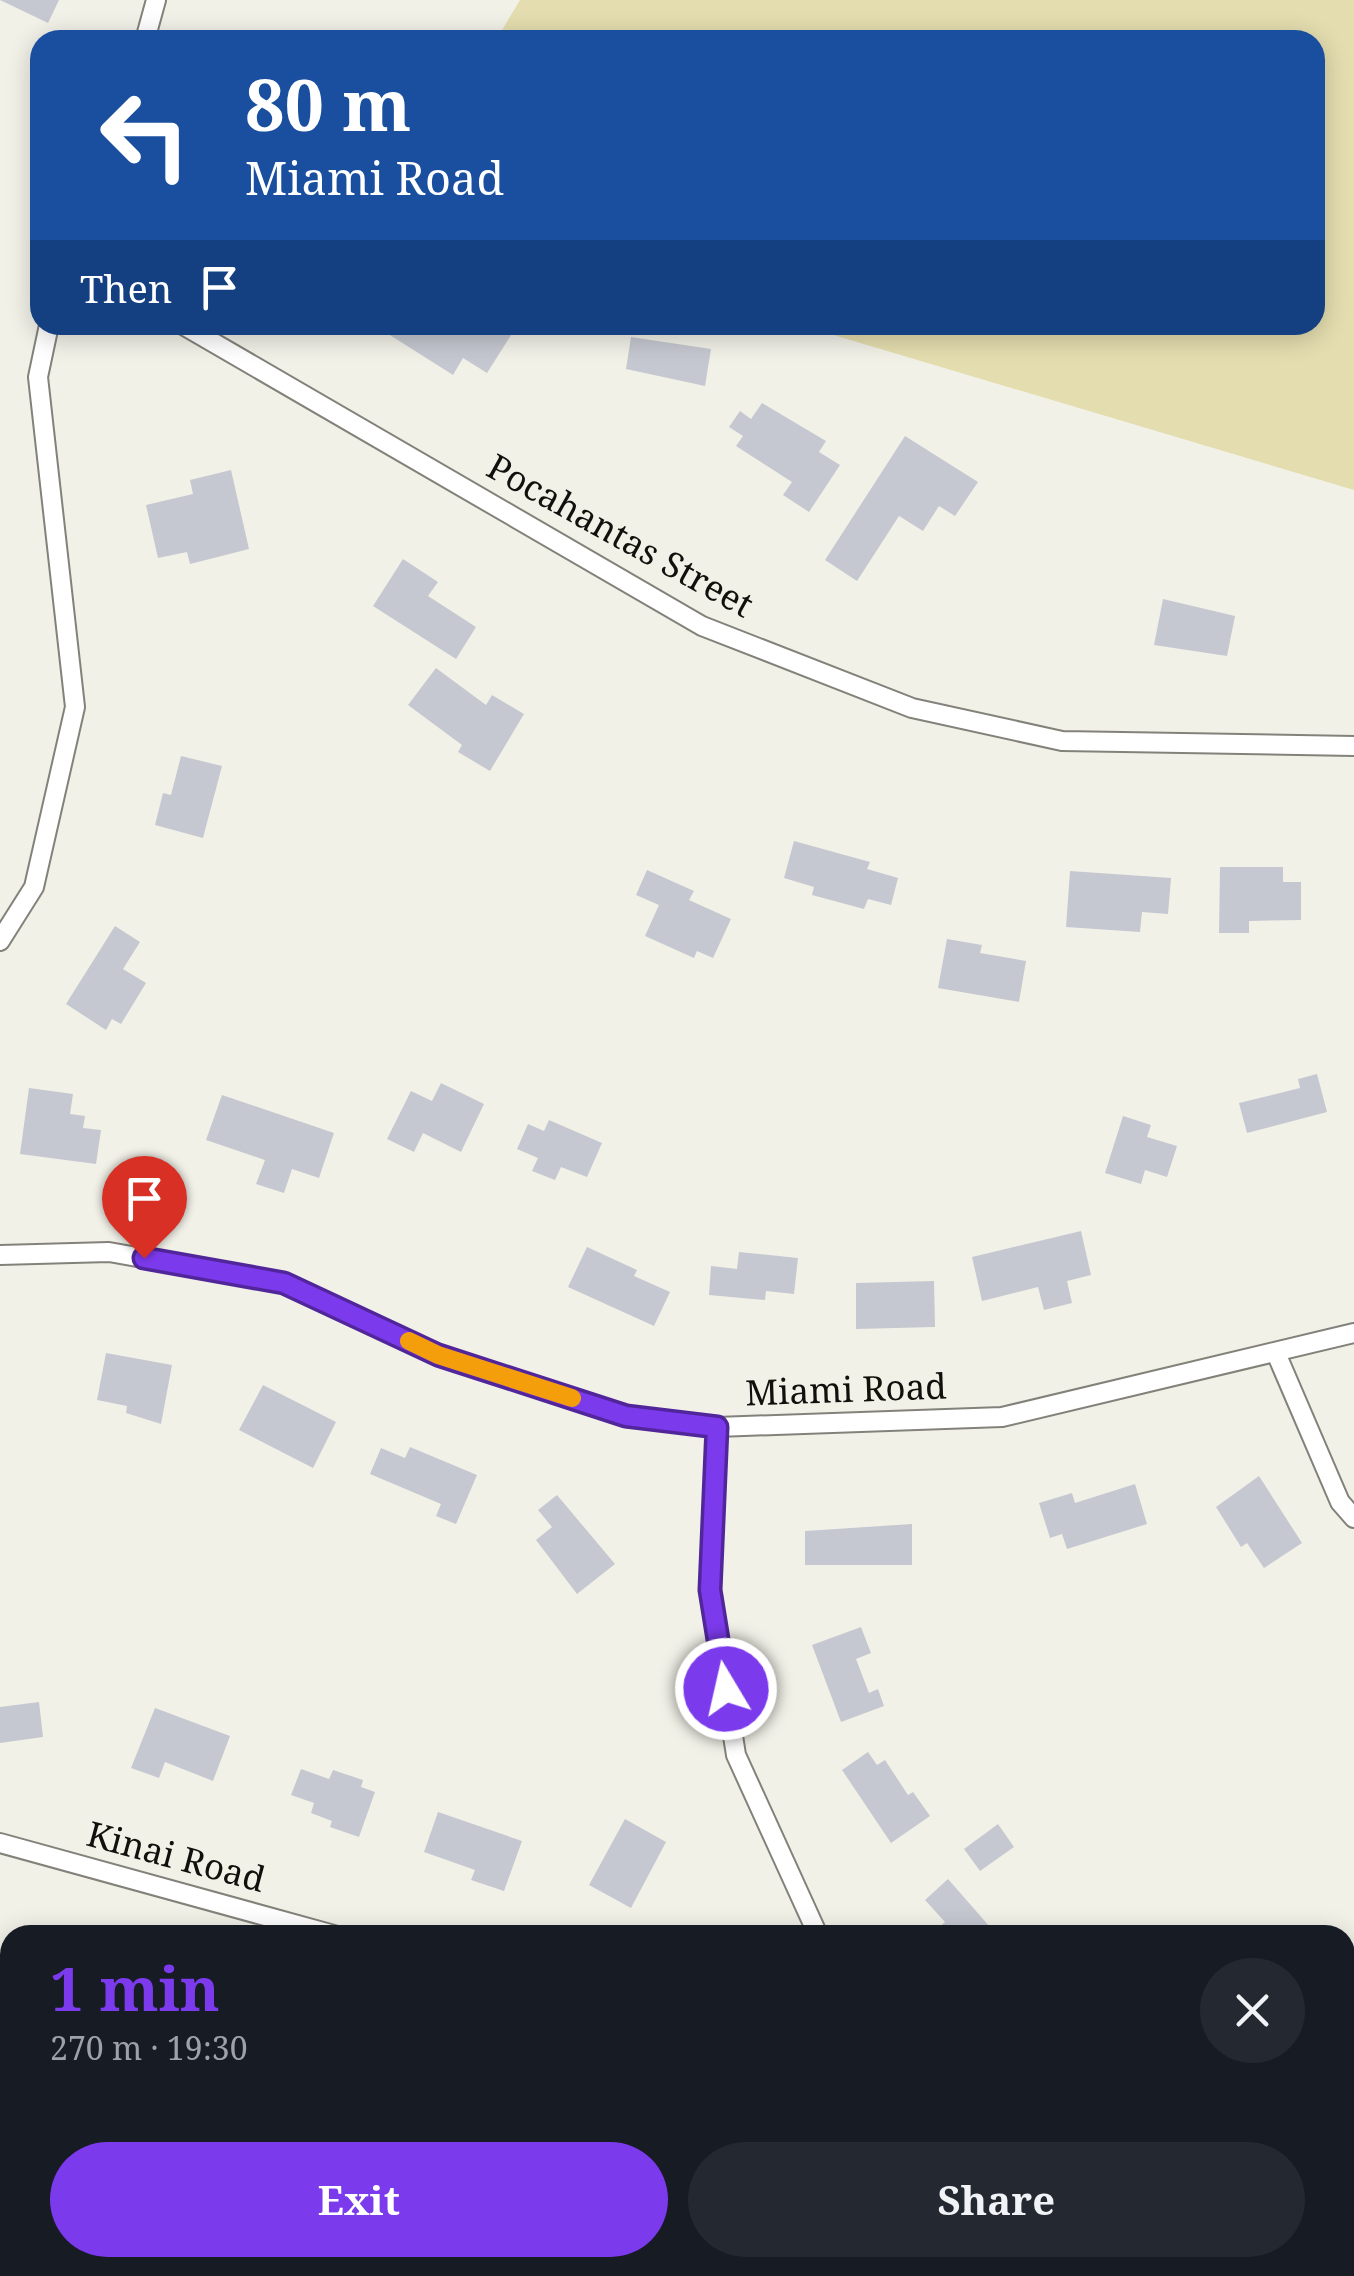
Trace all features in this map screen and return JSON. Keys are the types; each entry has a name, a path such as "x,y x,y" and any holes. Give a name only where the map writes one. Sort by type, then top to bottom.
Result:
{"street":[{"path":"148,30 156,0"},
{"path":"0,941 34,886 75,707 38,377 47,335"},
{"name":"Pocahantas Street","path":"199,335 702,626 912,708 1062,741 1354,746"},
{"name":"Miami Road","path":"0,1255 108,1252 284,1283 438,1355 626,1416 717,1427 1002,1417 1354,1333"},
{"path":"1276,1353 1340,1502 1354,1518"},
{"path":"717,1427 710,1590 736,1756 813,1925"},
{"name":"Kinai Road","path":"0,1843 298,1925"}],"shaded area":[{"path":"520,0 1354,0 1354,490 834,335 1325,335 1325,30 502,30"}],"building":[{"path":"0,0 59,0 48,23"},
{"path":"390,335 511,335 487,373 463,358 453,375"},
{"path":"631,337 711,349 705,386 626,369"},
{"path":"762,403 826,441 819,452 840,465 809,512 783,495 792,482 736,446 743,436 729,427 740,411 751,419"},
{"path":"905,436 978,482 955,516 939,506 923,531 899,516 857,581 825,560"},
{"path":"231,470 249,549 190,564 187,552 158,558 146,505 193,494 190,480"},
{"path":"403,559 438,582 428,596 476,627 456,659 373,606"},
{"path":"1163,599 1235,616 1227,656 1154,645"},
{"path":"436,668 486,705 492,695 524,714 490,771 458,752 462,745 408,705"},
{"path":"181,756 222,766 203,838 155,825 163,793 171,795"},
{"path":"794,841 870,862 867,869 898,878 891,905 868,899 864,909 812,895 814,887 784,878"},
{"path":"1220,867 1283,867 1283,882 1301,882 1301,920 1249,921 1249,933 1219,933"},
{"path":"647,870 694,891 689,900 731,919 713,958 697,951 694,958 645,936 659,905 636,895"},
{"path":"1070,871 1171,878 1168,914 1142,912 1140,932 1066,927"},
{"path":"115,926 140,942 123,969 146,983 121,1024 112,1019 106,1030 66,1004"},
{"path":"947,939 982,945 980,953 1026,961 1019,1002 938,988"},
{"path":"1317,1074 1327,1112 1247,1133 1239,1103 1300,1088 1298,1079"},
{"path":"441,1083 484,1104 461,1152 423,1133 414,1152 387,1139 411,1091 432,1101"},
{"path":"29,1088 73,1094 70,1114 85,1116 83,1128 101,1130 96,1164 20,1154"},
{"path":"222,1095 334,1133 319,1178 292,1169 284,1193 256,1184 265,1160 206,1140"},
{"path":"1123,1116 1151,1125 1147,1137 1177,1146 1167,1177 1145,1170 1141,1184 1105,1173"},
{"path":"549,1120 602,1143 587,1177 561,1167 555,1180 532,1171 538,1158 517,1149 528,1124 544,1131"},
{"path":"1081,1231 1091,1275 1067,1281 1072,1303 1044,1310 1038,1287 982,1301 972,1257"},
{"path":"587,1247 637,1270 634,1276 670,1292 654,1326 568,1287"},
{"path":"739,1252 798,1258 794,1294 766,1291 765,1300 709,1295 711,1266 737,1269"},
{"path":"934,1281 935,1327 856,1329 856,1283"},
{"path":"106,1353 172,1365 161,1424 126,1413 127,1406 97,1400"},
{"path":"263,1385 336,1422 313,1468 239,1430"},
{"path":"410,1447 477,1475 456,1524 436,1516 441,1504 370,1474 381,1448 405,1458"},
{"path":"1259,1476 1302,1543 1264,1568 1247,1543 1241,1547 1216,1507"},
{"path":"1135,1484 1147,1524 1067,1549 1062,1534 1050,1538 1039,1503 1072,1493 1075,1503"},
{"path":"557,1495 615,1564 577,1594 536,1540 552,1527 538,1510"},
{"path":"912,1524 912,1565 805,1565 805,1531"},
{"path":"861,1627 871,1653 856,1659 869,1693 878,1689 884,1706 841,1722 812,1645"},
{"path":"39,1702 43,1737 0,1743 0,1707"},
{"path":"155,1708 230,1736 213,1781 165,1762 159,1778 131,1768"},
{"path":"868,1752 877,1765 885,1760 908,1795 913,1792 930,1816 891,1843 842,1770"},
{"path":"301,1769 329,1779 333,1770 363,1780 361,1787 375,1792 359,1837 330,1827 332,1821 311,1813 314,1803 291,1795"},
{"path":"438,1812 522,1841 504,1891 471,1880 475,1870 424,1852"},
{"path":"625,1819 666,1842 631,1908 589,1885"},
{"path":"998,1824 1014,1847 980,1871 964,1849"},
{"path":"948,1879 988,1925 942,1925 945,1922 925,1900"}],"slow traffic":[{"path":"409,1341 438,1355 572,1398"}],"route":[{"path":"144,1258 284,1283 438,1355 626,1416 717,1427 710,1590 726,1689"}]}
